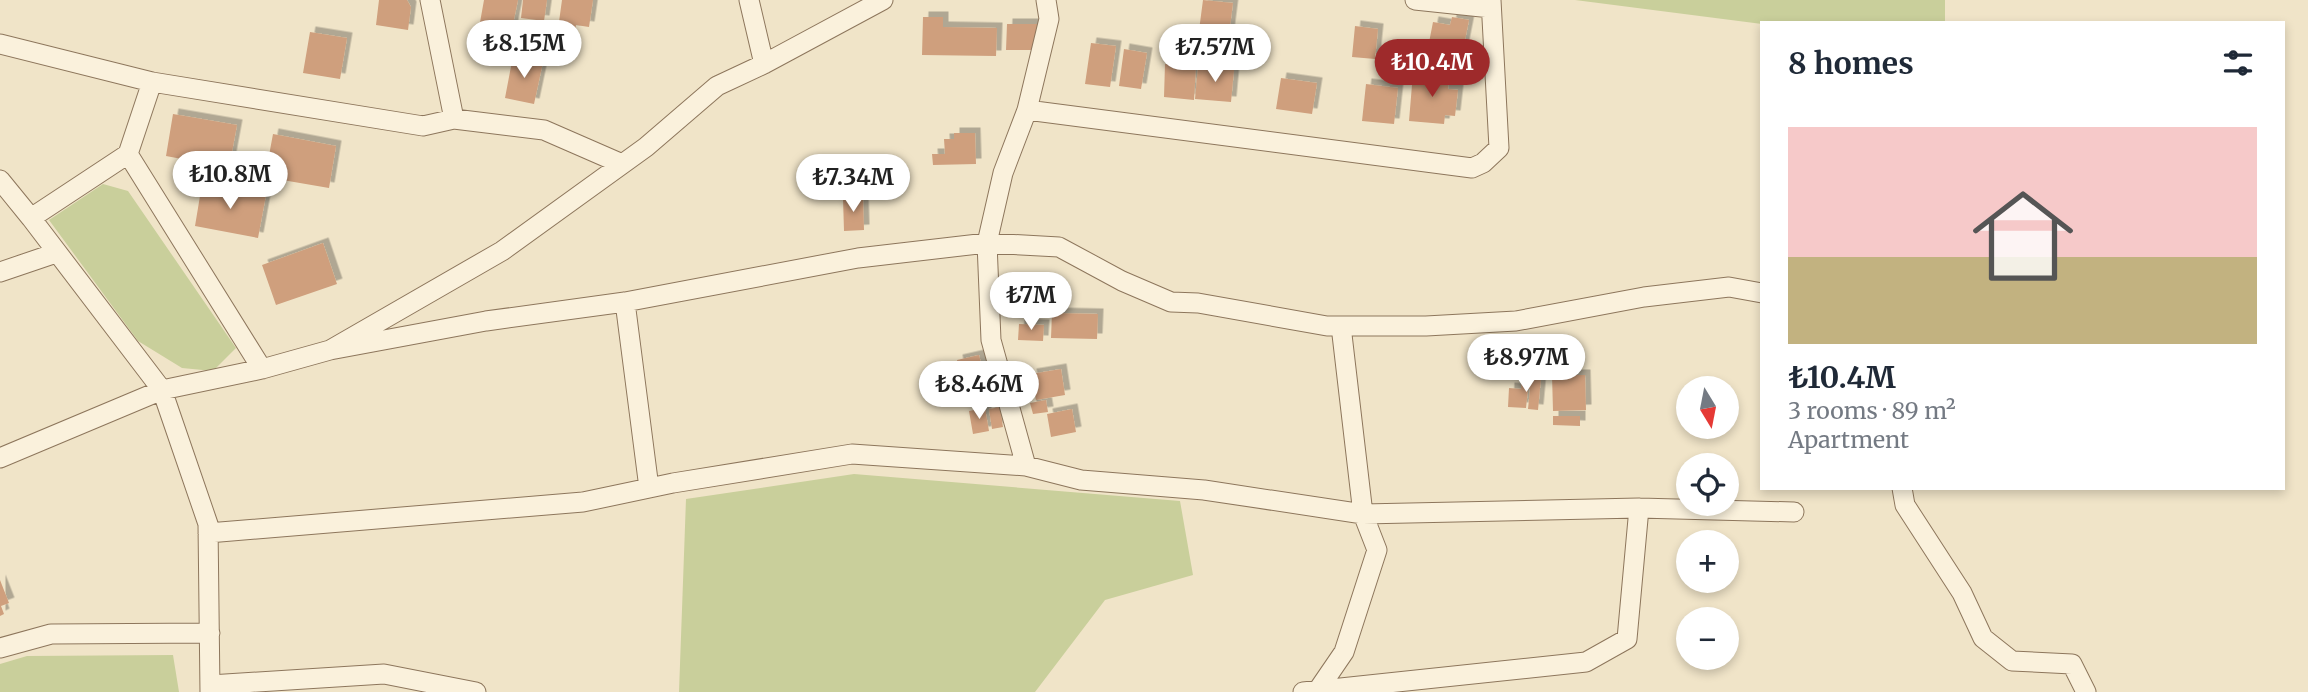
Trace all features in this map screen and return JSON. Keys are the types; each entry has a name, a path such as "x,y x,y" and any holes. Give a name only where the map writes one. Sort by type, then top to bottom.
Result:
{"street":[{"path":"430,0 454,119"},
{"path":"749,0 764,64"},
{"path":"330,350 502,251 646,146 717,86 883,0"},
{"path":"1026,466 991,340 987,243 1003,173 1027,110 1049,19 1046,0"},
{"path":"1027,110 1472,168 1483,163 1499,148 1491,4 1415,0"},
{"path":"0,44 152,82 423,127 454,119 544,130 622,164"},
{"path":"31,218 128,154 152,82"},
{"path":"128,154 262,369"},
{"path":"0,180 162,390 208,523 210,688 384,674 476,692"},
{"path":"0,458 162,390 262,369 330,350 486,321 625,302 858,258 987,243 1059,247 1122,281 1171,302 1198,303 1327,326 1426,326 1516,321 1644,297 1729,287 1760,293"},
{"path":"0,272 56,253"},
{"path":"625,302 649,488"},
{"path":"1310,691 1344,652 1377,550 1363,514 1341,326"},
{"path":"208,533 583,502 649,488 852,454 1026,466 1081,480 1204,490 1363,514 1639,508 1794,512"},
{"path":"1902,490 1905,505 1962,593 1983,638 2012,661 2072,664 2086,692"},
{"path":"1310,691 1586,662 1627,639 1639,508"},
{"path":"0,648 51,634 210,633"}],"green space":[{"path":"1575,0 1945,0 1945,21 1760,21 1760,24"},
{"path":"103,184 128,191 236,348 213,371 182,368 138,341 49,220"},
{"path":"854,474 1180,501 1193,575 1105,600 1035,692 679,692 686,499"},
{"path":"173,655 179,692 0,692 0,664 27,656"}],"building":[{"path":"379,0 407,0 411,7 408,30 376,25"},
{"path":"484,0 518,0 511,34 479,28"},
{"path":"523,0 547,0 544,21 521,18"},
{"path":"562,0 593,0 589,27 576,25 575,31 558,29"},
{"path":"1203,0 1233,3 1228,42 1198,38"},
{"path":"923,17 943,17 943,27 997,28 996,56 922,55"},
{"path":"1452,17 1469,20 1460,65 1426,58 1433,22 1450,25"},
{"path":"1007,24 1037,24 1037,50 1006,50"},
{"path":"1355,26 1378,29 1375,59 1352,57"},
{"path":"310,32 347,38 340,79 303,73"},
{"path":"1091,43 1116,46 1110,87 1085,84"},
{"path":"1124,49 1147,53 1141,89 1119,86"},
{"path":"513,56 543,62 534,104 505,98"},
{"path":"1165,64 1196,66 1194,100 1164,97"},
{"path":"1198,67 1234,70 1231,102 1195,99"},
{"path":"1413,73 1449,76 1448,89 1458,90 1455,116 1445,115 1444,124 1409,121"},
{"path":"1281,78 1317,83 1312,114 1276,109"},
{"path":"1366,84 1398,88 1394,124 1362,121"},
{"path":"173,114 237,125 229,168 166,156"},
{"path":"954,133 975,133 976,164 933,165 932,154 945,154 944,139 954,139"},
{"path":"273,134 336,146 329,188 265,177"},
{"path":"202,184 266,195 258,238 195,226"},
{"path":"863,197 864,230 844,231 843,198"},
{"path":"323,243 337,284 276,305 262,265"},
{"path":"1052,313 1098,314 1097,339 1051,338"},
{"path":"1019,324 1044,325 1043,341 1018,340"},
{"path":"979,355 983,371 960,376 957,360"},
{"path":"1061,369 1065,395 1036,400 1031,374"},
{"path":"1552,375 1585,375 1586,410 1553,411"},
{"path":"1522,376 1541,378 1538,410 1528,409 1530,389 1526,408 1508,407 1509,388 1521,389"},
{"path":"1046,400 1048,412 1033,414 1030,403"},
{"path":"1000,407 1003,427 992,429 989,409"},
{"path":"985,408 989,431 973,434 969,411"},
{"path":"1072,409 1076,432 1051,437 1047,414"},
{"path":"1553,416 1580,416 1580,426 1553,425"},
{"path":"0,580 9,603 1,606 4,614 0,616"}]}
